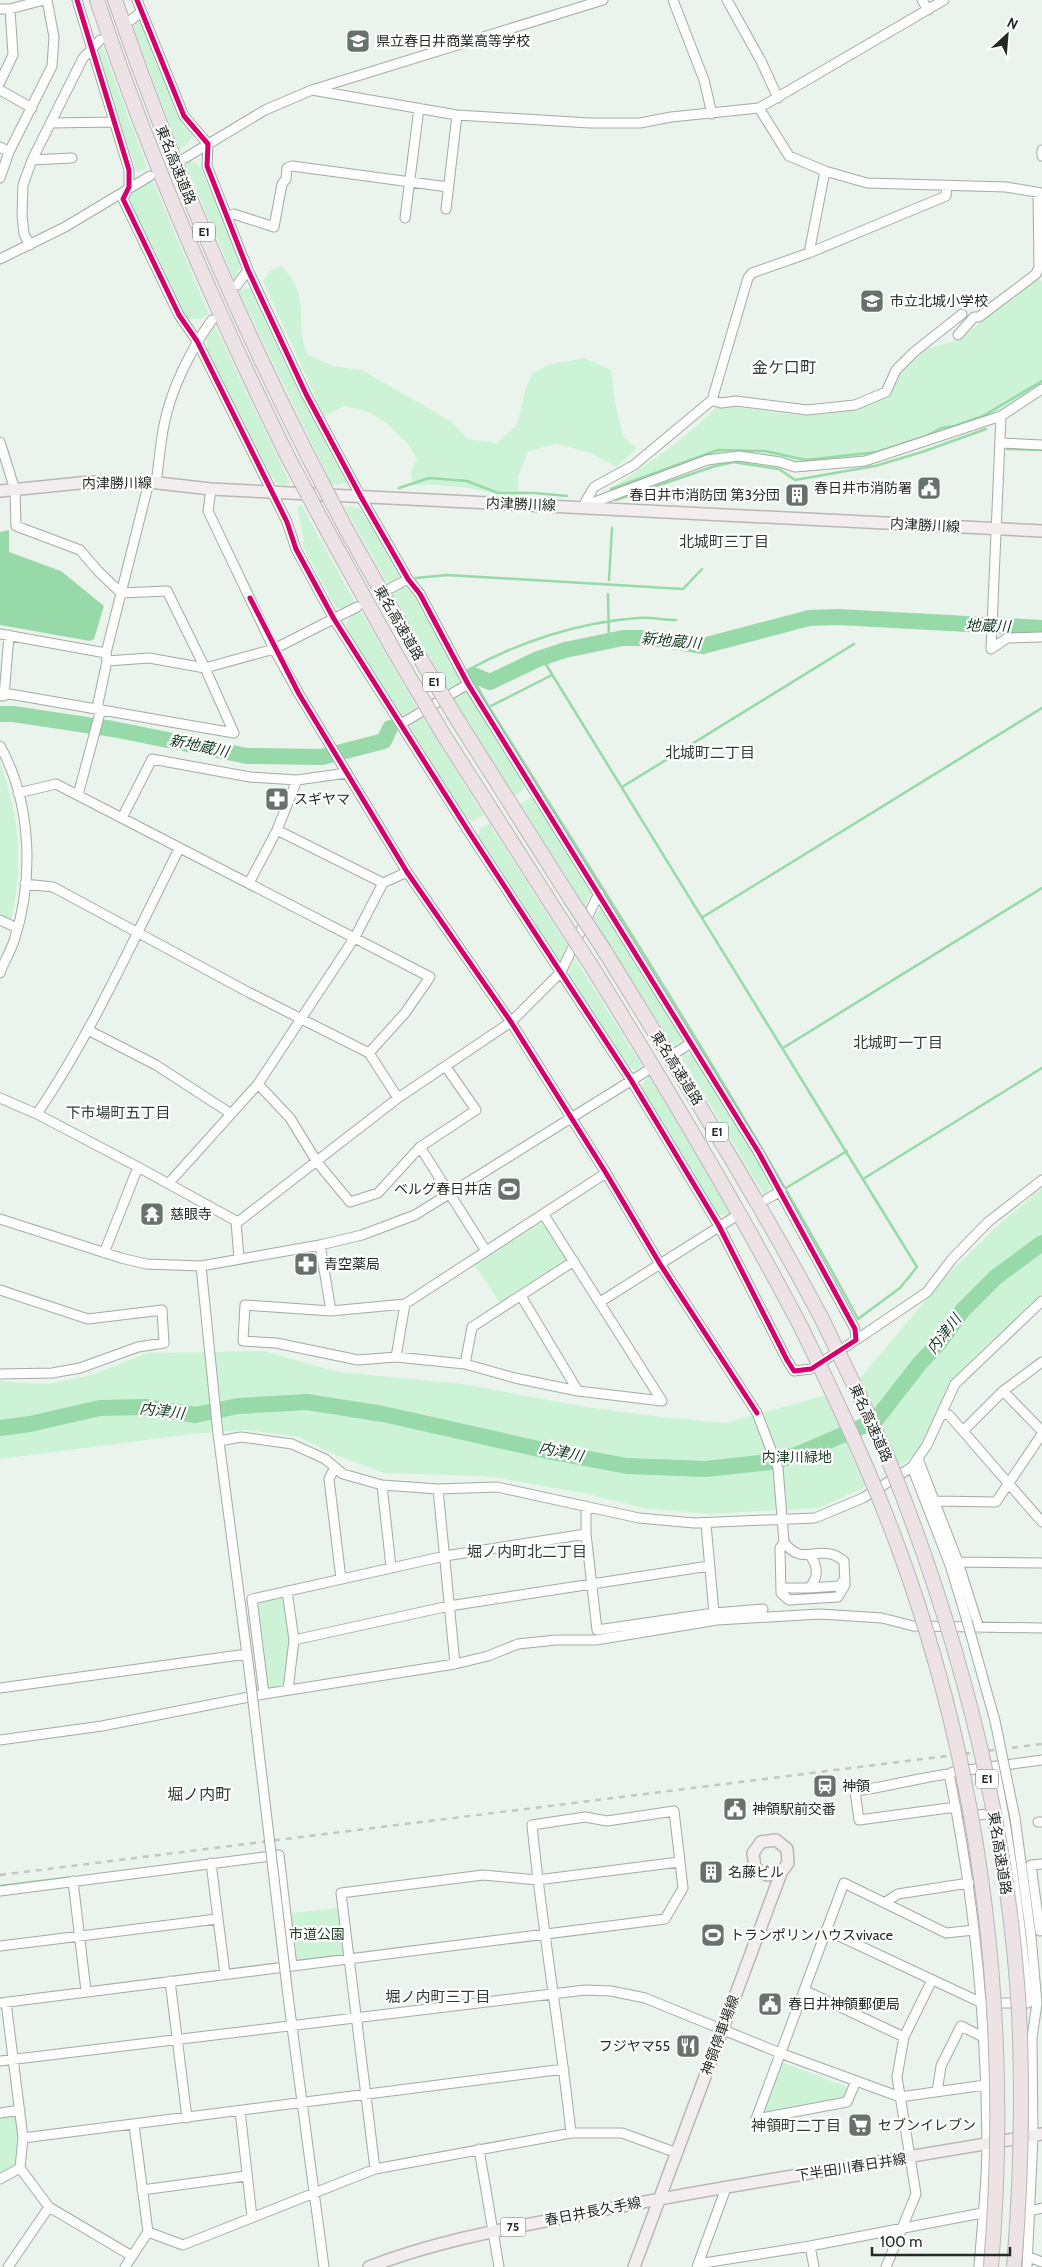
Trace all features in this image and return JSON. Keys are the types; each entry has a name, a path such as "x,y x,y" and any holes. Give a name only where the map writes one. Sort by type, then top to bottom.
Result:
{"highway":[{"name":"東名高速道路","path":"97,0 134,106 192,249 230,336 288,457 394,651 443,734 594,970 713,1166 762,1253 801,1327 851,1433 901,1554 929,1640 948,1707 974,1827 992,1959 997,2052 998,2150 991,2267"},
{"name":"東名高速道路","path":"115,0 154,107 208,244 273,386 346,529 409,640 460,724 604,950 732,1158 782,1244 822,1319 892,1468 923,1550 952,1637 986,1774 1007,1895 1019,2010 1021,2145 1014,2267"}],"main road":[{"name":"内津勝川線","path":"0,492 90,482 153,482 211,489 583,506 768,518 1042,530"},
{"name":"神領停車場線","path":"660,2198 781,1873"},
{"name":"下半田川春日井線","path":"660,2198 910,2158 1037,2135"},
{"name":"春日井長久手線","path":"369,2267 440,2242 660,2198"},
{"name":"春日井長久手線","path":"634,2267 660,2198"}],"street":[{"path":"0,9 10,9 45,0 54,37 52,66 9,152 0,178"},
{"path":"77,0 129,170 130,187 123,199 179,315 197,340 287,522 296,549 334,619 632,1080 719,1226 794,1371 810,1369 927,1292 952,1259 988,1222 1042,1180"},
{"path":"137,0 140,13 184,116 208,144 207,166 248,270 306,394 361,497 408,580 420,594 468,684 599,893 781,1191 855,1329 856,1340"},
{"path":"185,158 265,110 312,90 603,0"},
{"path":"673,0 704,80 712,114"},
{"path":"727,0 761,61 778,98"},
{"path":"922,0 928,10"},
{"path":"312,90 457,115 590,123 640,123 671,117 759,108 944,0"},
{"path":"0,82 12,55 10,9"},
{"path":"131,20 140,13"},
{"path":"30,245 24,234 22,215 23,185 32,160 83,58 100,40"},
{"path":"0,90 32,108"},
{"path":"405,218 419,108"},
{"path":"759,108 789,156 825,171 867,183 1006,187 1040,193 1040,267 1036,274 979,317 974,317 958,335"},
{"path":"446,209 457,115"},
{"path":"51,123 113,122"},
{"path":"0,147 9,152"},
{"path":"1042,150 1042,156"},
{"path":"32,160 72,158"},
{"path":"227,217 234,214 274,227 282,184 286,179 287,168 292,166 448,187"},
{"path":"809,253 825,171"},
{"path":"0,258 65,227 150,176"},
{"path":"583,506 594,486 634,465 712,400 748,278 752,273 809,253 946,196 946,186"},
{"path":"237,285 248,270"},
{"path":"712,400 721,403 736,401 807,410 855,405 886,392 896,370 914,352 962,314"},
{"path":"78,795 99,708 107,657 121,593 153,482 164,424 180,378 197,340 212,320"},
{"path":"583,506 707,460 739,456 780,462 795,467 866,461 1001,416 1042,389"},
{"path":"1001,416 991,649 1008,638 1042,637"},
{"path":"0,442 15,490 16,526 80,550 121,593 167,592 205,668 234,734 99,708 2,694 4,635 107,657 149,658 205,668 274,649 357,607"},
{"path":"1000,443 1042,445"},
{"path":"211,489 208,512 274,649 407,872 510,1022 606,1173 660,1264 762,1423 778,1468 784,1542 790,1551 801,1555 834,1554 844,1561 845,1585 838,1597 789,1600 781,1593 780,1548 784,1542"},
{"path":"392,588 408,580"},
{"path":"401,724 468,684"},
{"path":"0,746 18,794 27,852 25,884 14,940 0,973"},
{"path":"122,818 152,759 250,777 297,780 345,770"},
{"path":"249,883 278,830 297,780"},
{"path":"18,794 56,784 356,937 430,977 405,1013 370,1053"},
{"path":"278,830 383,883"},
{"path":"37,1114 63,1075 88,1030 179,848"},
{"path":"169,1183 258,1084 356,937 383,883 407,872"},
{"path":"25,884 53,887 138,931 300,1020 370,1053 398,1098"},
{"path":"237,1222 318,1162 398,1098 510,1022 561,972 599,893"},
{"path":"0,920 16,928"},
{"path":"88,1030 156,1065 230,1113"},
{"path":"677,1052 691,1043"},
{"path":"258,1084 290,1118 318,1162 350,1202 378,1193 420,1147 476,1110 446,1067"},
{"path":"0,1220 104,1253 146,1264 201,1266 239,1258 320,1246 396,1224 450,1195 645,1072"},
{"path":"0,1098 37,1114 169,1183 237,1222"},
{"path":"420,1147 486,1251"},
{"path":"104,1253 138,1167"},
{"path":"544,1215 662,1401 578,1391 515,1378 464,1364 396,1357 358,1360 276,1342 243,1341 245,1305 331,1311 405,1304 606,1173"},
{"path":"767,1199 781,1191"},
{"path":"600,1302 733,1218"},
{"path":"237,1222 239,1258"},
{"path":"320,1246 331,1311"},
{"path":"464,1364 472,1327 574,1261"},
{"path":"201,1266 219,1437 324,2267"},
{"path":"0,1290 88,1318 162,1310 164,1343 138,1347 80,1368 52,1373 0,1374"},
{"path":"521,1296 578,1391"},
{"path":"219,1437 241,1437 292,1444 325,1459 343,1474 382,1485 438,1489 497,1487 640,1518 706,1524 781,1518 815,1518 832,1513 863,1498 912,1467 942,1414 955,1384 1042,1301"},
{"path":"396,1357 405,1304"},
{"path":"963,1431 1003,1391 1042,1362"},
{"path":"935,1501 996,1502 1042,1432 1003,1391"},
{"path":"942,1414 949,1415 1042,1522"},
{"path":"918,1458 958,1562 979,1628"},
{"path":"335,1467 329,1479 341,1579"},
{"path":"912,1467 950,1565 967,1621 995,1721 1015,1818 1031,1936 1036,2003 1032,2038 1037,2069 1037,2135 1030,2211 1028,2262 1042,2262"},
{"path":"382,1485 391,1567"},
{"path":"438,1489 455,1664"},
{"path":"586,1506 586,1534 597,1630 714,1613 763,1609"},
{"path":"706,1524 714,1613"},
{"path":"264,1694 252,1599 445,1556 586,1534"},
{"path":"809,1588 813,1584 817,1571 810,1555"},
{"path":"958,1562 1042,1563"},
{"path":"294,1640 450,1606 709,1566"},
{"path":"781,1588 839,1586 845,1578"},
{"path":"287,1591 294,1640 288,1690"},
{"path":"0,1740 102,1726 264,1694 455,1664 488,1656 518,1644 556,1640 596,1640 717,1620 820,1614 882,1618 912,1626 1042,1628"},
{"path":"0,1688 247,1654"},
{"path":"1004,1812 957,1812 859,1820 855,1791 914,1778 1042,1760"},
{"path":"995,1766 1022,1932 1036,2003"},
{"path":"949,1774 969,1883 982,2003 987,2144 979,2267"},
{"path":"132,2256 49,2207 20,2168 23,2138 14,2060 3,2002 545,1935 665,1919 683,1888 674,1811 607,1820 585,1818 532,1825 537,1880 545,1935 552,1994 564,2069 571,2133"},
{"path":"0,1891 279,1855 292,1966"},
{"path":"375,2169 341,1893 483,1875 537,1880 679,1862"},
{"path":"211,1863 225,1974"},
{"path":"1042,1864 1031,1865 1040,1930 1042,1930"},
{"path":"73,1881 86,1991"},
{"path":"856,2081 847,2102 756,2119 844,1883 946,1933 974,1930"},
{"path":"884,1903 898,1894 969,1883"},
{"path":"0,1946 217,1919"},
{"path":"826,1930 982,2003 1036,2003"},
{"path":"886,2267 916,2194 897,2077 904,2037 932,1980"},
{"path":"170,1981 187,2118"},
{"path":"0,2061 178,2041 356,2017 585,1990 611,1991 645,1998 780,2053 900,2097 985,2085"},
{"path":"804,1990 904,2037"},
{"path":"937,2092 941,2066 961,2026 983,2037"},
{"path":"23,2138 366,2096 564,2069"},
{"path":"0,2112 20,2110"},
{"path":"240,2111 252,2217"},
{"path":"125,2267 148,2232 134,2125"},
{"path":"148,2232 183,2245 375,2169 571,2133 622,2133 677,2153"},
{"path":"479,2149 499,2267"},
{"path":"0,2179 20,2168"},
{"path":"142,2190 246,2176"},
{"path":"726,2188 698,2266 982,2213"},
{"path":"8,2267 49,2207"},
{"path":"1030,2211 1042,2208"},
{"path":"810,2246 814,2267"}],"green space":[{"path":"135,20 141,21 195,134 179,150 131,22"},
{"path":"101,43 147,167 137,173 95,51"},
{"path":"184,161 197,163 200,167 238,254 240,269 234,279"},
{"path":"152,179 209,314 202,319 189,319 182,314 128,197 130,191"},
{"path":"281,266 296,287 301,308 303,342 307,354 332,366 362,370 452,422 468,439 497,443 517,425 526,388 532,374 547,365 584,358 611,370 615,402 623,437 637,448 616,467 592,453 557,444 528,451 518,477 518,497 453,486 413,485 411,472 417,459 406,442 386,423 369,412 345,406 324,416 263,281 270,271"},
{"path":"1034,279 1042,281 1042,384 1018,401 984,418 858,459 797,464 757,453 729,452 707,456 616,488 613,487 680,440 716,407 808,415 850,409 890,395 898,374 922,350 959,340"},
{"path":"249,288 253,291 306,407 328,441 347,483 332,485 238,290"},
{"path":"214,324 290,483 285,486 277,484 258,457 207,351 207,334"},
{"path":"301,504 356,604 346,609 336,608 303,547 304,540 297,508"},
{"path":"344,506 359,508 381,534 401,570 397,580 392,585 389,586"},
{"path":"404,587 413,591 462,675 461,682 449,690 391,592"},
{"path":"360,610 417,708 405,715 400,715 346,627 349,619"},
{"path":"466,689 525,784 522,791 515,796 453,698"},
{"path":"423,717 484,815 473,821 467,819 409,728 411,723"},
{"path":"0,762 12,801 17,840 17,879 11,920 0,914"},
{"path":"530,798 538,802 592,890 585,906 520,804"},
{"path":"489,823 567,945 561,959 558,959 478,836 480,829"},
{"path":"601,907 682,1032 682,1039 674,1047 593,919"},
{"path":"575,958 642,1066 635,1070 626,1066 570,978 569,970"},
{"path":"685,1053 697,1057 770,1178 769,1189 764,1195 681,1056"},
{"path":"649,1075 731,1214 720,1215 714,1212 643,1092 642,1085"},
{"path":"1042,1188 1042,1294 977,1354 952,1382 916,1455 899,1466 860,1378 949,1273 994,1229"},
{"path":"540,1223 543,1224 568,1262 501,1305 475,1265"},
{"name":"内津川緑地","path":"264,1351 338,1372 463,1384 580,1406 660,1417 726,1423 826,1395 865,1487 819,1508 708,1514 643,1508 588,1494 500,1478 384,1473 335,1455 299,1437 246,1430 192,1434 0,1459 0,1381 48,1384 92,1375 147,1353"},
{"path":"283,1596 285,1598 290,1636 283,1686 269,1689 258,1604 260,1601"},
{"name":"市道公園","path":"338,1908 344,1952 341,1955 300,1961 297,1958 291,1913"},
{"path":"784,2063 845,2086 847,2090 844,2099 768,2113 764,2108 780,2064"},
{"path":"12,2114 16,2116 18,2157 14,2167 0,2174 0,2115"}],"shaded area":[{"path":"9,530 9,552 61,571 104,606 94,639 90,641 0,625 0,532"}],"waterway":[{"path":"611,489 718,450 765,451 806,460 877,452 926,436 941,428 955,426 983,416 1042,381"},
{"path":"616,500 712,467 733,462 779,469 795,480 875,466 922,452 986,429"},
{"path":"1007,449 1042,450"},
{"path":"399,488 429,478 467,481 498,493 535,493 567,496"},
{"path":"609,580 612,528"},
{"path":"416,578 447,575 683,589 702,569"},
{"path":"608,594 609,641"},
{"name":"新地蔵川","path":"473,675 490,682 538,659 565,650 623,638 653,638 703,646 809,618 838,617 1042,628"},
{"path":"552,675 489,707 468,670 529,642 572,629 616,620 638,618 676,620"},
{"path":"622,787 854,644"},
{"path":"489,707 725,1086 858,1319 900,1288 917,1267 542,658"},
{"path":"703,917 1042,708"},
{"name":"新地蔵川","path":"0,714 13,714 113,729 247,756 322,757 384,741 390,728"},
{"path":"783,1048 1042,888"},
{"path":"863,1179 1042,1068"},
{"path":"786,1188 847,1151"},
{"name":"内津川","path":"0,1428 30,1424 100,1408 145,1407 195,1415 238,1406 307,1402 383,1414 552,1452 627,1466 706,1469 770,1462 796,1455 875,1421 920,1363 939,1343 963,1310 996,1277 1042,1243"},
{"path":"0,1886 73,1877"}],"railway":[{"path":"0,1875 1042,1744"}],"cycle path":[{"path":"77,0 129,170 129,187 123,199 179,315 197,341 287,522 296,549 334,619 469,832 631,1080 719,1226 787,1360 794,1371 811,1369 856,1340 855,1329 759,1153 468,684 420,594 408,579 361,497 306,394 248,270 207,166 208,144 184,116 137,0"},
{"path":"250,598 299,694 407,872 511,1022 606,1173 660,1264 757,1413"}],"place":[{"name":"県立春日井商業高等学校","path":"358,41"},
{"name":"市立北城小学校","path":"872,301"},
{"name":"春日井市消防署","path":"929,488"},
{"name":"春日井市消防団 第3分団","path":"797,495"},
{"name":"スギヤマ","path":"277,799"},
{"name":"ベルグ春日井店","path":"509,1189"},
{"name":"慈眼寺","path":"152,1214"},
{"name":"青空薬局","path":"306,1264"},
{"name":"神領","path":"825,1786"},
{"name":"神領駅前交番","path":"735,1809"},
{"name":"名藤ビル","path":"711,1872"},
{"name":"トランポリンハウスvivace","path":"713,1935"},
{"name":"春日井神領郵便局","path":"770,2004"},
{"name":"フジヤマ55","path":"688,2046"},
{"name":"セブンイレブン","path":"860,2125"}],"district":[{"name":"金ケ口町","path":"784,367"},
{"name":"北城町三丁目","path":"724,542"},
{"name":"北城町二丁目","path":"710,753"},
{"name":"北城町一丁目","path":"898,1043"},
{"name":"下市場町五丁目","path":"118,1113"},
{"name":"堀ノ内町北二丁目","path":"527,1552"},
{"name":"堀ノ内町","path":"199,1794"},
{"name":"堀ノ内町三丁目","path":"438,1997"},
{"name":"神領町二丁目","path":"796,2126"}],"water label":[{"name":"地蔵川","path":"988,626"}]}
